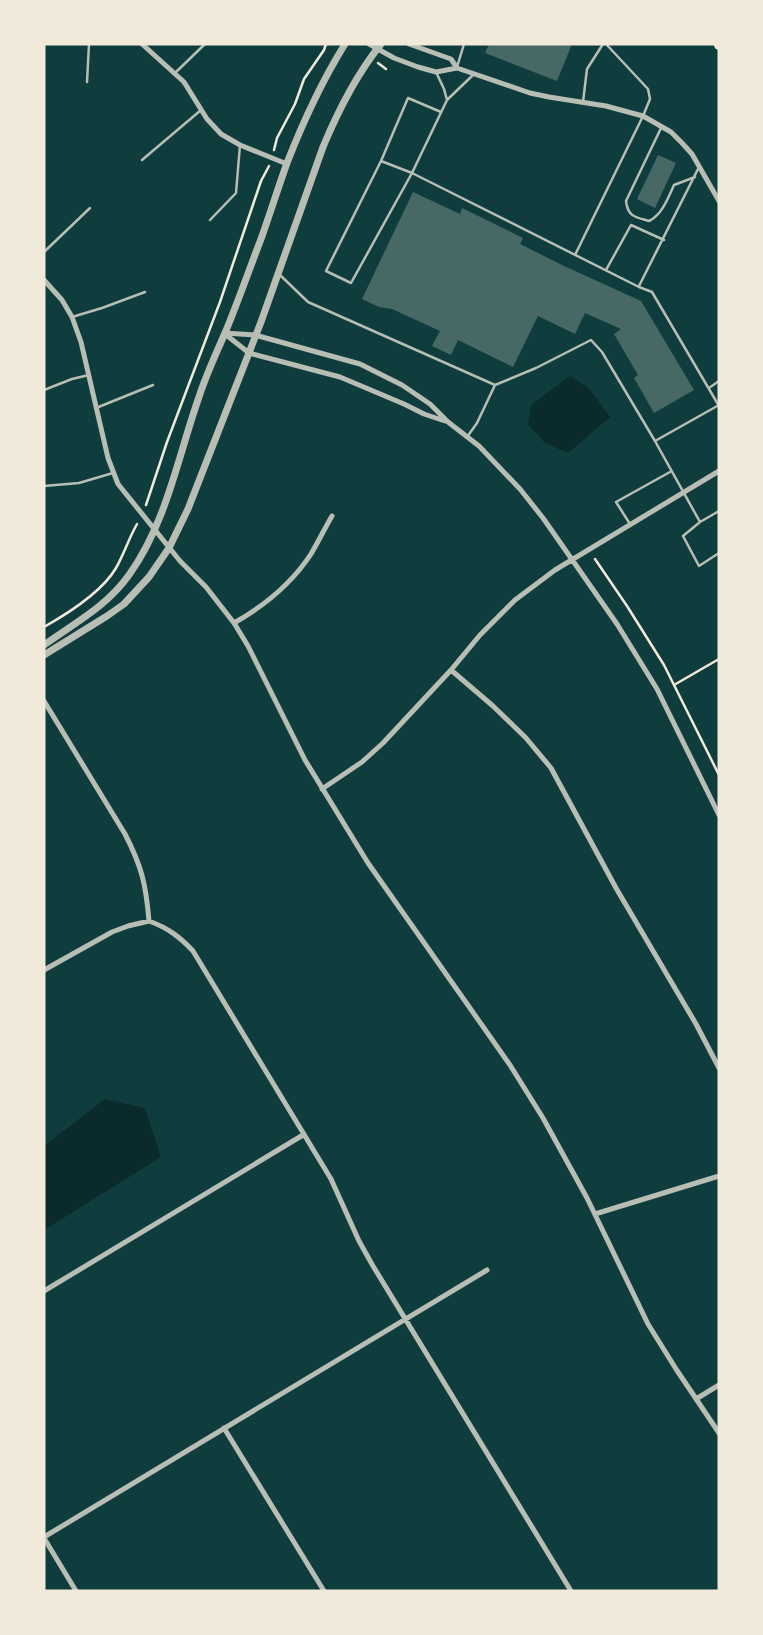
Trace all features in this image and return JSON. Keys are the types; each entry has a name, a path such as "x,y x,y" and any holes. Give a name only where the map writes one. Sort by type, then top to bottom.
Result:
{"street":[{"path":"142,44 174,73 216,130 240,145 287,164"},
{"path":"44,645 96,611 111,596 134,568 154,530 210,365 267,224 287,164 303,124 345,44"},
{"path":"369,44 379,46 418,67 436,72 457,68 514,88 643,116 682,143 719,201"},
{"path":"409,44 451,59 457,68"},
{"path":"44,655 124,604 149,577 169,548 188,509 249,353 318,157 355,80 379,46"},
{"path":"44,279 72,317 81,342 108,458 125,494 234,623 305,760 368,863 510,1065 543,1118 595,1214 648,1324 719,1433"},
{"path":"225,333 255,335 360,364 402,385 430,404 467,437 520,489 573,559 617,624 657,689 719,816"},
{"path":"225,333 249,353 340,377 448,422"},
{"path":"322,789 362,762 383,743 515,600 555,570 719,471"},
{"path":"234,623 255,610 285,585 310,554 332,516"},
{"path":"451,670 526,738 551,768 719,1068"},
{"path":"44,701 133,850 147,891 149,921"},
{"path":"44,970 112,932 149,921 180,937 193,951 331,1179 359,1241 405,1320 571,1591"},
{"path":"44,1291 303,1135"},
{"path":"595,1214 719,1176"},
{"path":"76,1591 44,1538 487,1270"},
{"path":"696,1399 719,1385"},
{"path":"224,1428 324,1591"}],"lane":[{"path":"87,82 89,44"},
{"path":"174,73 205,44"},
{"path":"457,68 464,44"},
{"path":"575,255 650,99 648,89 605,44 587,69 583,102"},
{"path":"436,72 447,100"},
{"path":"441,111 408,98 381,161 326,271 351,283 412,173 447,100 474,74"},
{"path":"142,160 201,110"},
{"path":"662,127 626,201 627,210 632,216 649,221 655,219 674,186 695,177"},
{"path":"210,220 236,193 240,145"},
{"path":"381,161 412,173 652,292 719,406 655,441"},
{"path":"639,287 699,167"},
{"path":"44,252 90,208"},
{"path":"606,270 631,225 664,240"},
{"path":"277,273 308,302 495,386"},
{"path":"72,317 145,292"},
{"path":"467,437 495,386 591,340 602,352 700,522"},
{"path":"44,390 89,375"},
{"path":"709,388 719,381"},
{"path":"96,408 153,386"},
{"path":"630,524 617,502 671,471"},
{"path":"44,486 79,484 113,473"},
{"path":"719,510 682,536 699,566 719,553"}],"path":[{"path":"277,138 295,104 304,79 326,44"},
{"path":"150,491 220,302 261,181"},
{"path":"44,627 87,598 109,579 134,529"},
{"path":"595,559 627,606 674,685 719,775"},
{"path":"674,685 719,659"}],"water":[{"path":"570,376 589,388 610,417 568,453 545,443 528,425 531,405"},
{"path":"105,1099 145,1108 161,1157 44,1230 44,1146"}],"building":[{"path":"489,44 572,44 557,81 485,53"},
{"path":"658,155 676,163 655,208 637,199"},
{"path":"413,192 460,214 462,208 523,238 520,244 641,301 694,390 654,413 634,378 638,375 614,334 621,329 585,313 575,334 538,316 513,367 458,340 451,355 432,346 440,331 392,309 379,307 362,299"}]}
